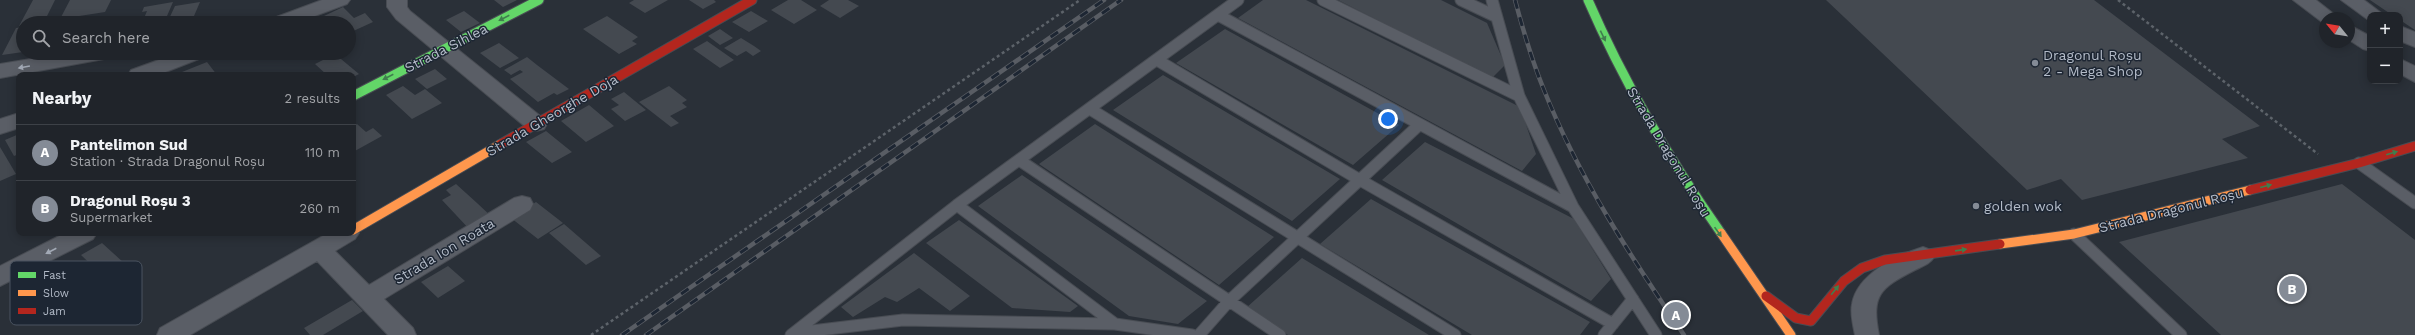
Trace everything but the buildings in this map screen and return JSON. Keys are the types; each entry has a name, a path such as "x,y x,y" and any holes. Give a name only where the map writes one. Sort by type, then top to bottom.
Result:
{"street":[{"path":"297,16 340,0"},
{"path":"397,0 397,7 403,15 536,124"},
{"name":"Strada Sihlea","path":"356,94 538,0"},
{"name":"Strada Gheorghe Doja","path":"356,228 752,0"},
{"name":"Strada Dragonul Roșu","path":"1588,0 1602,34 1624,76 1688,187 1724,240 1766,296 1791,335"},
{"path":"2303,0 2320,12"},
{"path":"2351,0 2369,12"},
{"path":"2403,34 2415,41"},
{"path":"2355,35 2367,43"},
{"path":"0,71 64,60"},
{"path":"146,72 178,60"},
{"path":"2403,67 2415,75"},
{"path":"0,127 16,121"},
{"name":"Strada Dragonul Roșu","path":"1766,296 1796,318 1811,321 1816,317 1840,284 1852,272 1865,265 1885,260 1923,256 2074,234 2359,163 2415,146"},
{"name":"Strada Ion Roata","path":"367,298 522,204"},
{"path":"31,261 79,236"},
{"path":"169,335 342,236"},
{"path":"319,249 404,335"},
{"name":"Strada Dragonul Roșu","path":"1867,335 1864,302 1867,294 1883,277 1923,256"},
{"path":"0,277 10,272"}],"lane":[{"path":"793,334 957,205 1238,0"},
{"path":"1323,0 1519,96"},
{"path":"1461,0 1495,16"},
{"path":"1492,0 1495,16 1519,96 1573,207 1656,335"},
{"path":"1218,15 1573,207"},
{"path":"1157,60 1360,180 1613,324"},
{"path":"1090,109 1455,335"},
{"path":"1199,335 1229,301 1419,125"},
{"path":"1019,160 1280,335"},
{"path":"2359,163 2415,203"},
{"path":"957,205 1115,324"},
{"path":"2074,234 2181,335"},
{"path":"1604,335 1633,299"},
{"path":"793,334 903,320 1115,324 1192,335"}],"path":[{"path":"591,335 1080,0"},
{"path":"2118,0 2336,168"}],"railway":[{"path":"622,335 1104,0"},
{"path":"646,335 1121,0"},
{"path":"1515,0 1540,79 1558,123 1573,154 1607,216 1684,335"}],"traffic: fast":[{"path":"356,94 539,0"},
{"path":"1588,0 1601,31 1631,91 1683,178 1721,233"}],"traffic: slow":[{"path":"356,228 501,144"},
{"path":"2000,244 2074,234 2250,190"},
{"path":"1721,233 1791,335"}],"traffic: jam":[{"path":"501,144 752,0"},
{"path":"2250,190 2359,163 2415,146"},
{"path":"1766,296 1796,318 1811,321 1844,281 1862,268 1885,260 2000,244"}],"place":[{"name":"Dragonul Roșu 2 - Mega Shop","path":"2035,63"},
{"name":"golden wok","path":"1976,206"},
{"name":"Dragonul Roșu 3","path":"2292,289"},
{"name":"Pantelimon Sud","path":"1676,315"}]}
